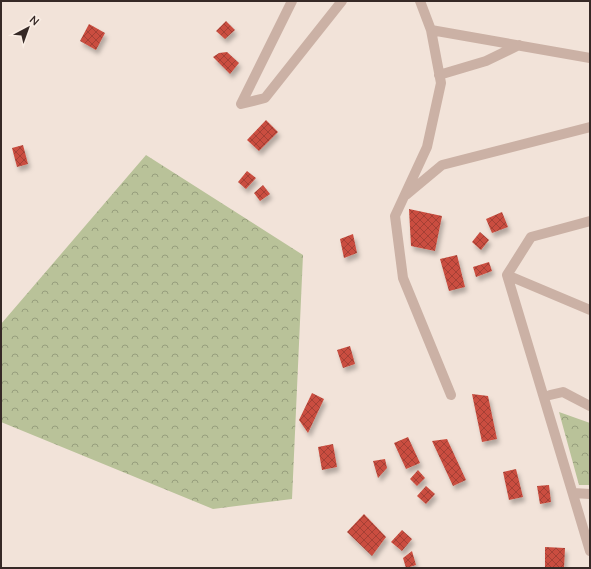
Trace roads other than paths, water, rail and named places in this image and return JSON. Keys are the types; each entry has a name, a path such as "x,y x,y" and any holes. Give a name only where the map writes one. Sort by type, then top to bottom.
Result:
{"street":[{"path":"292,1 241,104 265,98 342,1"},
{"path":"420,1 431,30 441,83 427,148 395,216 403,278 452,395"},
{"path":"431,30 590,58"},
{"path":"439,75 486,60 519,45"},
{"path":"404,197 442,165 590,126"},
{"path":"590,221 531,237 507,275 590,551"},
{"path":"507,275 590,310"},
{"path":"550,395 563,392 590,406"},
{"path":"573,493 590,494"}]}
